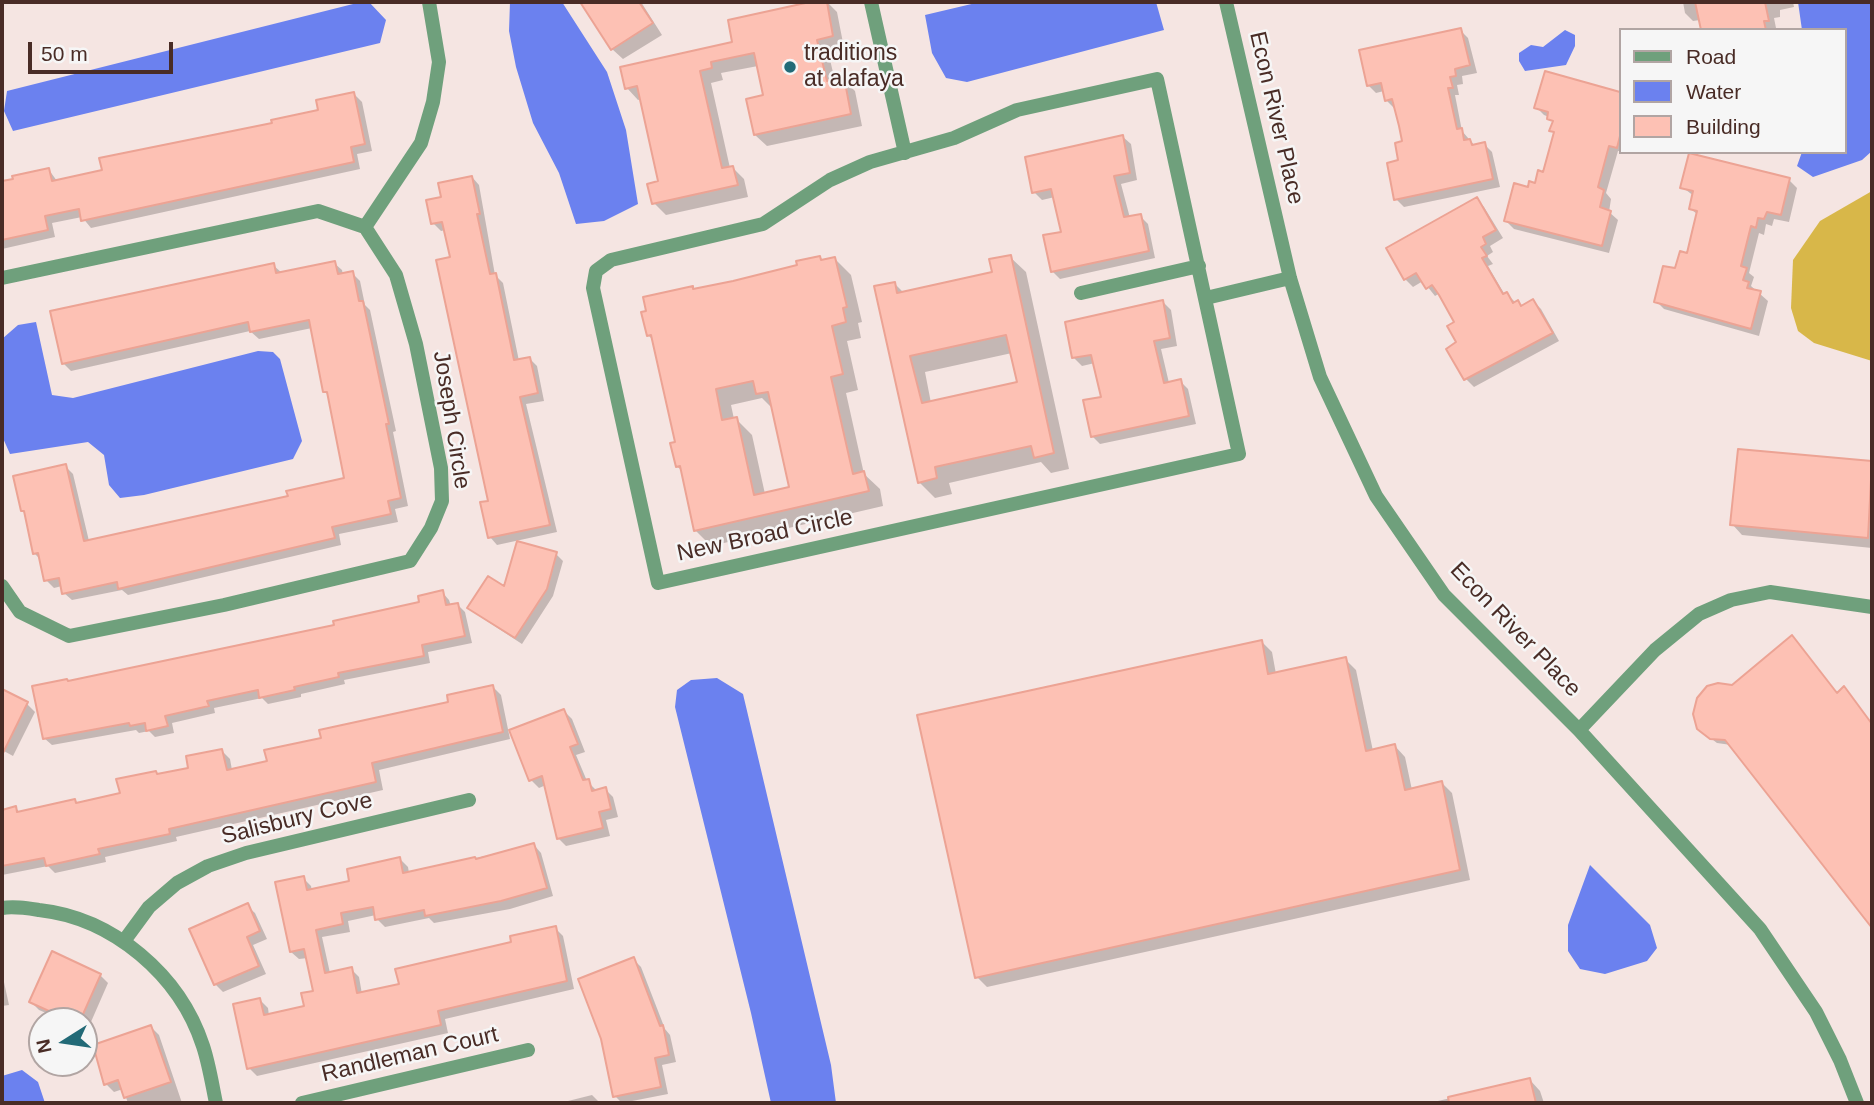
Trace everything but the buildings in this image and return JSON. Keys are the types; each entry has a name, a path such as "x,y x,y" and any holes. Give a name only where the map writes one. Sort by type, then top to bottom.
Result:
{"street":[{"path":"2,278 318,211 365,227 421,143 430,113 439,62 429,2"},
{"path":"871,2 905,153"},
{"name":"Econ River Place","path":"1226,2 1290,278 1320,377 1376,496 1444,595 1579,730 1760,929 1816,1012 1840,1060 1857,1103"},
{"name":"New Broad Circle","path":"1157,79 1239,454 658,583 593,288 596,271 611,260 763,224 830,180 870,162 905,153 954,138 1017,110 1157,79"},
{"name":"Joseph Circle","path":"2,586 20,612 69,636 224,605 410,561 431,528 442,501 440,468 416,344 396,275 365,227"},
{"path":"1081,293 1199,266"},
{"path":"1206,298 1290,278"},
{"path":"1579,730 1655,650 1699,614 1731,600 1770,592 1872,607"},
{"name":"Salisbury Cove","path":"124,942 149,907 177,883 208,866 246,853 469,800"},
{"path":"2,908 51,911 88,920 124,942 152,964 182,1002 203,1045 216,1103"},
{"name":"Randleman Court","path":"302,1103 528,1050"}],"shaded area":[{"path":"1872,191 1872,361 1814,343 1798,331 1791,308 1793,260 1820,221"}],"water":[{"path":"369,2 386,20 380,43 13,131 4,111 7,91"},
{"path":"510,2 562,2 607,72 626,130 638,204 604,221 576,224 559,173 533,123 516,67 509,31"},
{"path":"980,2 1156,2 1164,30 967,82 946,78 932,53 925,15"},
{"path":"1798,2 1872,2 1872,151 1862,160 1813,177 1797,166 1801,154 1846,154 1846,28 1802,28"},
{"path":"1565,30 1575,35 1575,46 1566,65 1525,71 1519,61 1519,53 1531,45 1543,47"},
{"path":"36,322 52,395 73,398 258,351 273,352 280,359 302,441 293,459 144,495 120,498 109,485 104,455 88,442 10,454 2,436 2,339 18,325"},
{"path":"717,678 743,694 831,1065 836,1103 771,1103 675,707 677,690 691,680"},
{"path":"1590,865 1650,925 1657,948 1647,961 1605,974 1580,969 1568,951 1568,925"},
{"path":"22,1070 38,1082 45,1103 2,1103 2,1076"}],"place":[{"name":"traditions at alafaya","path":"790,67"}]}
